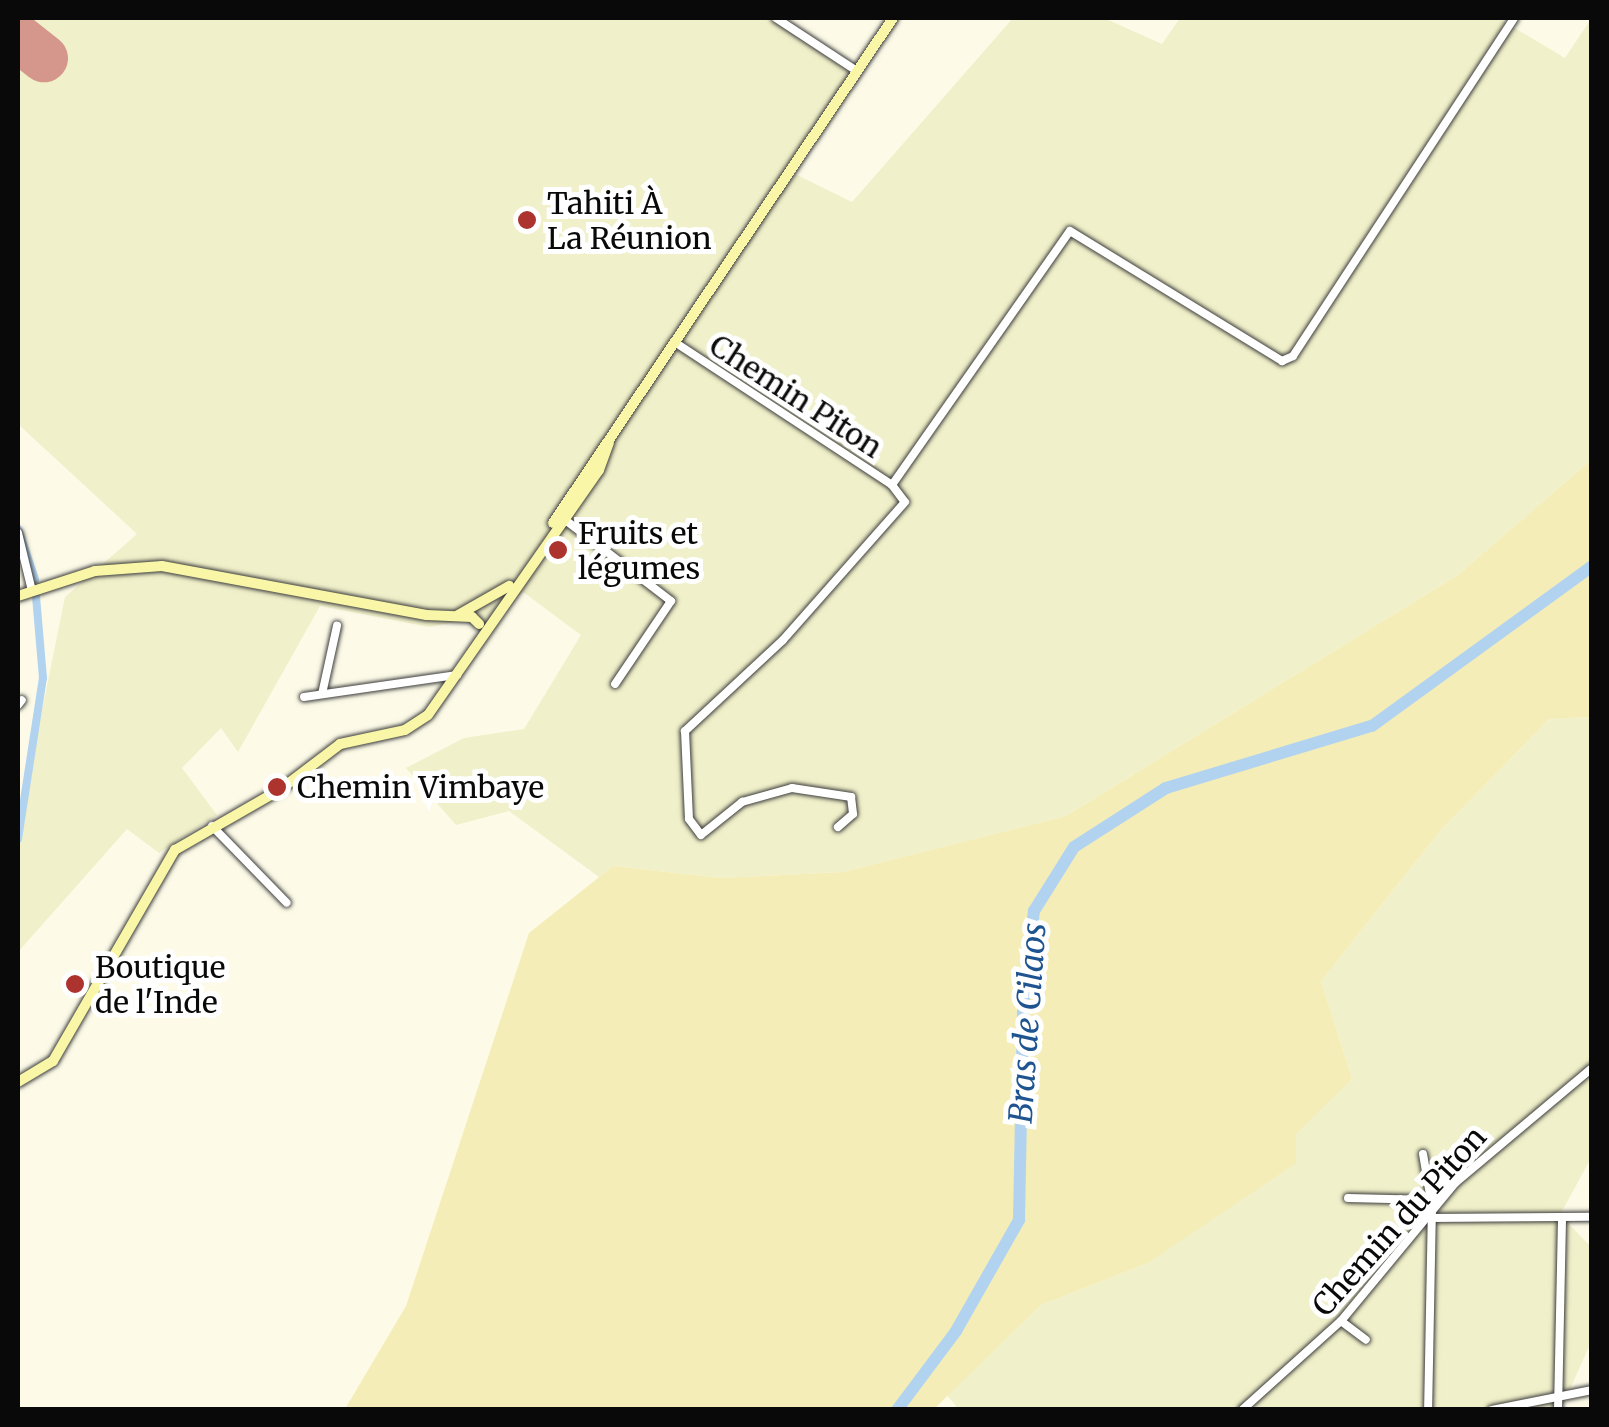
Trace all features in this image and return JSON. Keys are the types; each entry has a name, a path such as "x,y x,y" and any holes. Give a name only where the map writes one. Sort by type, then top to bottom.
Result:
{"main road":[{"path":"480,619 525,566 893,18"},
{"path":"18,1082 53,1061 167,859 212,826 281,790 340,744 415,726 480,640 480,619 564,519 609,443"},
{"path":"18,596 94,571 162,566 480,619"}],"street":[{"path":"776,18 857,71"},
{"path":"838,827 853,814 851,797 792,788 742,802 701,835 690,818 685,731 783,640 854,552 904,509 892,486 1070,231 1282,361 1293,356 1510,19"},
{"name":"Chemin Piton","path":"676,343 892,486"},
{"path":"564,519 670,601 615,684"},
{"path":"18,533 32,591"},
{"path":"322,694 337,626"},
{"path":"304,697 457,675"},
{"path":"212,826 288,903"},
{"name":"Chemin du Piton","path":"1242,1410 1341,1321 1467,1172 1592,1068"},
{"path":"1423,1154 1432,1200 1428,1410"},
{"path":"1348,1198 1432,1200"},
{"path":"1558,1410 1562,1217"},
{"path":"1430,1218 1592,1217"},
{"path":"1341,1321 1366,1340"},
{"path":"1492,1410 1592,1390"}],"green space":[{"path":"18,18 769,18 850,71 791,172 852,202 1013,18 1104,18 1162,44 1180,18 1498,18 1565,58 1591,19 1591,460 1458,575 1066,816 843,872 721,878 613,866 599,877 509,811 456,825 406,768 464,738 524,729 581,635 523,592 480,631 466,620 429,627 320,606 238,752 221,728 182,768 217,815 159,853 127,829 18,952 18,829 65,597 137,534 18,424"},
{"path":"1591,717 1591,1158 1560,1215 1591,1247 1592,1340 1561,1409 959,1410 947,1395 1041,1305 1148,1263 1352,1079 1321,981 1441,830 1549,719"}],"sand":[{"path":"1591,460 1591,717 1549,719 1441,830 1321,981 1352,1079 1296,1134 1296,1163 1148,1263 1041,1305 934,1409 345,1409 406,1306 529,933 613,866 721,878 843,872 1066,816 1458,575"}],"waterway":[{"path":"18,529 35,579"},
{"name":"Bras de Cilaos","path":"897,1410 956,1331 1019,1220 1023,1010 1034,911 1074,847 1166,788 1372,726 1592,566"},
{"path":"18,839 43,678 36,597"}],"runway":[{"path":"18,38 44,58"}],"place":[{"name":"Tahiti À La Réunion","path":"527,220"},
{"name":"Fruits et légumes","path":"558,550"},
{"name":"Chemin Vimbaye","path":"277,787"},
{"name":"Boutique de l'Inde","path":"75,984"}]}
